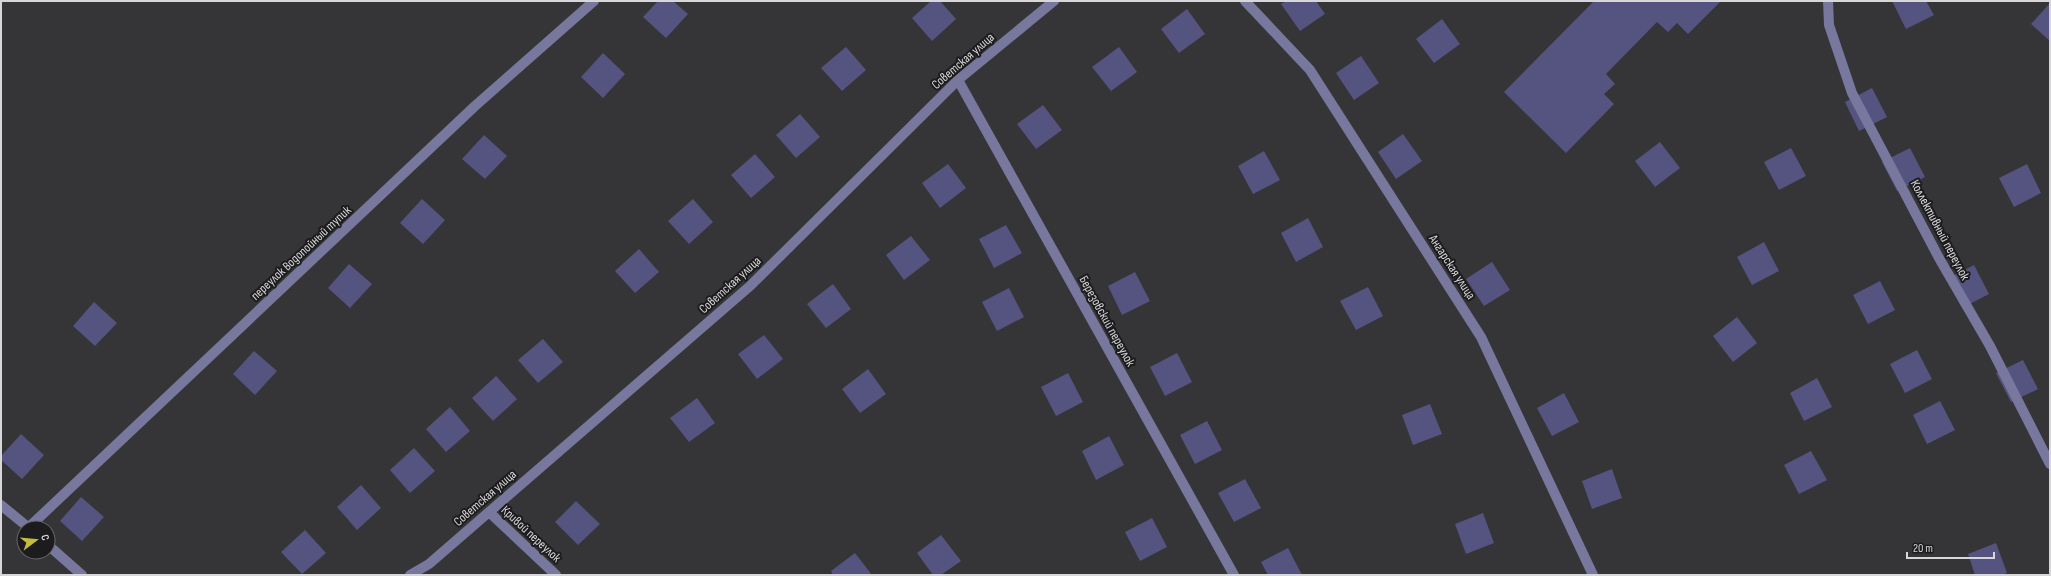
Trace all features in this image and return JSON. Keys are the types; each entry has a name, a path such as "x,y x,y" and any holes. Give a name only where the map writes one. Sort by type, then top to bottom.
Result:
{"street":[{"name":"переулок Водопойный тупик","path":"36,520 475,106 594,1"},
{"name":"Советская улица","path":"410,575 429,564 750,286 958,80 1054,1"},
{"name":"Ангарская улица","path":"1245,1 1310,70 1482,337 1594,575"},
{"name":"Коллективный переулок","path":"1828,1 1829,25 1852,93 1939,258 1990,346 2050,464"},
{"name":"Березовский переулок","path":"958,80 1234,575"},
{"path":"1,505 19,520"},
{"name":"Кривой переулок","path":"489,512 556,575"},
{"path":"56,552 82,575"},
{"path":"424,575 429,564"}],"building":[{"path":"658,1 673,1 688,14 666,38 643,17"},
{"path":"931,1 940,1 956,19 932,41 912,18"},
{"path":"1286,1 1316,1 1325,14 1300,31 1281,4"},
{"path":"1594,1 1721,1 1688,34 1677,23 1668,32 1657,22 1606,74 1615,84 1604,94 1614,104 1566,153 1504,92"},
{"path":"1892,1 1926,1 1934,15 1906,29"},
{"path":"2050,3 2050,41 2031,24"},
{"path":"1187,9 1205,34 1179,53 1161,29"},
{"path":"1442,19 1460,44 1434,63 1416,39"},
{"path":"846,47 866,70 842,91 821,68"},
{"path":"1119,47 1137,72 1111,91 1092,67"},
{"path":"603,53 625,74 603,98 581,77"},
{"path":"1361,56 1379,83 1354,100 1336,73"},
{"path":"1872,88 1887,117 1859,131 1845,102"},
{"path":"1043,105 1062,130 1036,149 1017,124"},
{"path":"800,114 820,137 796,158 776,135"},
{"path":"1403,134 1422,161 1396,179 1378,152"},
{"path":"484,135 507,156 485,179 462,159"},
{"path":"1660,142 1680,168 1655,187 1635,161"},
{"path":"1791,148 1806,176 1779,190 1764,162"},
{"path":"1910,148 1925,177 1897,191 1882,162"},
{"path":"1264,151 1280,180 1253,194 1238,166"},
{"path":"755,154 775,177 751,198 731,175"},
{"path":"948,164 966,188 940,208 922,183"},
{"path":"2027,164 2041,193 2014,207 1999,178"},
{"path":"422,199 445,220 423,244 400,223"},
{"path":"693,199 713,222 689,244 668,221"},
{"path":"1308,218 1323,247 1296,262 1281,233"},
{"path":"1006,225 1022,253 994,268 979,239"},
{"path":"911,236 930,260 904,280 886,255"},
{"path":"1764,242 1779,271 1752,285 1737,257"},
{"path":"639,249 659,272 635,293 615,271"},
{"path":"1492,262 1510,290 1484,306 1466,279"},
{"path":"349,264 372,284 350,308 328,288"},
{"path":"1974,265 1989,294 1962,308 1947,279"},
{"path":"1135,272 1150,301 1122,315 1108,286"},
{"path":"1880,281 1895,310 1868,324 1853,295"},
{"path":"833,284 851,309 826,328 807,304"},
{"path":"1368,287 1383,316 1356,330 1340,301"},
{"path":"1009,288 1024,317 997,331 982,302"},
{"path":"94,302 117,323 95,346 73,326"},
{"path":"1737,317 1757,343 1733,362 1713,336"},
{"path":"764,335 783,359 757,379 738,354"},
{"path":"543,339 563,362 538,383 518,360"},
{"path":"1917,350 1932,379 1905,393 1890,364"},
{"path":"254,351 277,371 255,395 233,374"},
{"path":"1177,353 1192,382 1165,396 1150,367"},
{"path":"2023,360 2038,389 2011,402 1996,373"},
{"path":"868,369 886,394 860,413 842,389"},
{"path":"1068,373 1083,402 1056,416 1041,387"},
{"path":"496,376 517,399 493,421 472,398"},
{"path":"1817,378 1832,407 1804,421 1790,393"},
{"path":"1564,393 1579,422 1552,436 1537,408"},
{"path":"697,398 715,423 689,442 670,418"},
{"path":"1940,401 1955,430 1927,444 1913,415"},
{"path":"1430,404 1442,434 1413,445 1402,415"},
{"path":"450,407 470,431 446,452 426,429"},
{"path":"1207,421 1222,450 1195,464 1180,435"},
{"path":"21,434 44,455 22,479 1,460 1,456"},
{"path":"1109,436 1124,465 1096,480 1082,451"},
{"path":"414,448 435,471 410,493 390,470"},
{"path":"1811,451 1827,480 1799,494 1784,465"},
{"path":"1612,469 1622,498 1592,509 1582,481"},
{"path":"1245,479 1261,508 1234,522 1218,493"},
{"path":"361,485 381,508 357,530 337,507"},
{"path":"81,497 104,517 82,541 60,521"},
{"path":"576,501 600,524 578,545 555,522"},
{"path":"1483,513 1494,543 1466,554 1455,524"},
{"path":"1152,518 1167,547 1140,561 1125,532"},
{"path":"305,530 326,553 302,574 281,552"},
{"path":"941,535 961,561 941,575 933,575 917,553"},
{"path":"1996,543 2007,573 2002,575 1975,575 1968,554"},
{"path":"1288,548 1302,575 1268,575 1261,562"},
{"path":"855,553 872,575 833,575 831,571"}]}
